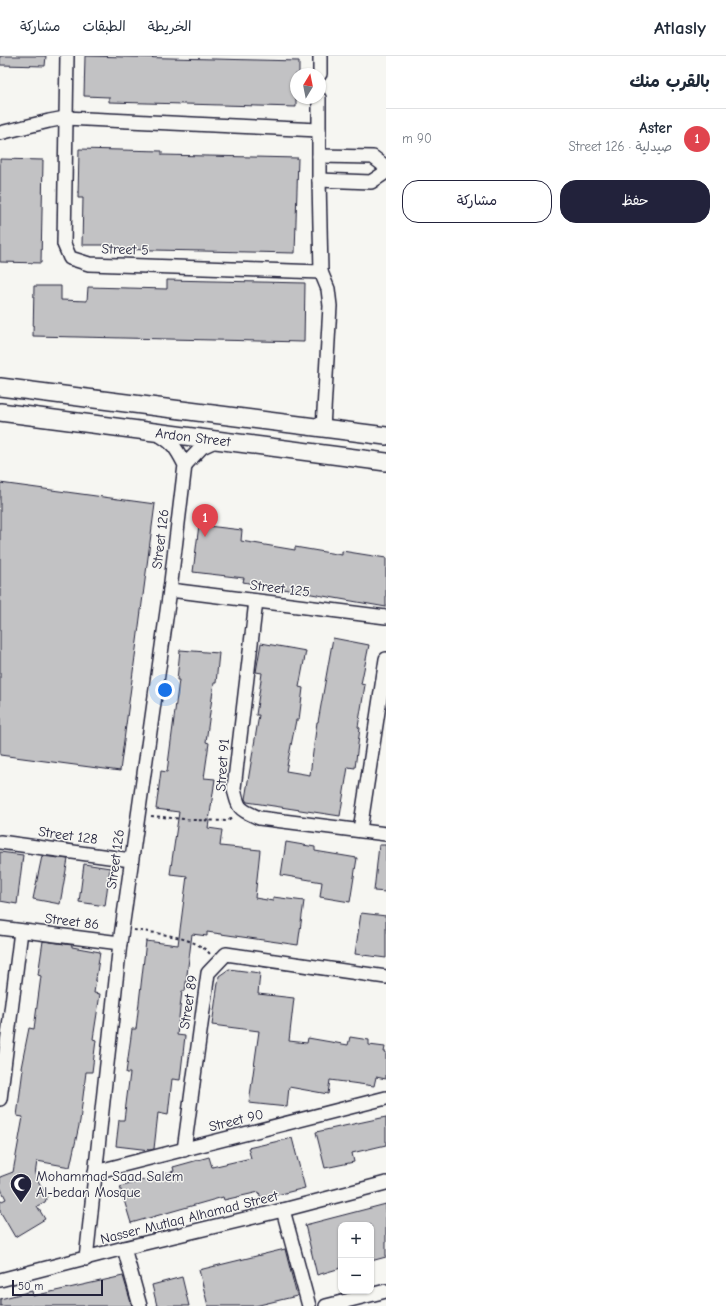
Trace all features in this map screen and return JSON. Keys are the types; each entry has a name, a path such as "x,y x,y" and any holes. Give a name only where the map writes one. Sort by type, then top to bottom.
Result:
{"main road":[{"name":"Ardon Street","path":"0,387 386,436"},
{"name":"Ardon Street","path":"0,412 386,462"}],"street":[{"name":"Street 5","path":"67,56 64,244 70,258 89,264 321,272"},
{"path":"320,56 320,68"},
{"path":"319,104 321,272 328,289 330,306 323,428"},
{"path":"0,133 65,118 319,130"},
{"path":"319,156 373,157 386,167"},
{"path":"319,180 371,182 386,172"},
{"path":"156,433 169,440 178,450 185,465 202,447 217,440"},
{"name":"Street 126","path":"86,1259 94,1172 120,943 137,814 170,590 185,465"},
{"name":"Street 125","path":"170,590 386,617"},
{"name":"Street 91","path":"241,810 236,800 234,788 256,601"},
{"path":"360,830 386,659"},
{"path":"241,810 259,818 386,834"},
{"name":"Street 128","path":"0,842 131,860"},
{"name":"Street 86","path":"0,928 120,943"},
{"path":"0,1099 21,931"},
{"path":"217,963 226,954 386,977"},
{"name":"Street 89","path":"184,1150 208,973 217,963"},
{"name":"Street 90","path":"94,1172 386,1098"},
{"name":"Nasser Mutlaq Alhamad Street","path":"0,1280 386,1183"},
{"path":"282,1210 309,1306"},
{"path":"124,1248 140,1306"},
{"path":"326,1306 386,1291"}],"path":[{"path":"137,814 194,820 228,821 241,810"},
{"path":"122,929 178,937 206,949 217,963"}],"building":[{"path":"0,56 46,56 45,66 0,65"},
{"path":"85,56 299,61 299,68 290,68 290,104 296,104 296,107 109,102 109,97 84,96"},
{"path":"79,149 162,151 162,155 298,158 295,253 108,249 108,245 82,245 83,198 78,198"},
{"path":"0,159 43,160 41,263 0,262"},
{"path":"167,280 305,283 304,342 33,336 34,286 61,286 61,300 87,301 88,287 167,289"},
{"path":"0,483 155,504 120,771 0,755"},
{"path":"199,525 242,530 241,541 295,550 295,547 342,555 342,551 386,558 386,607 243,582 244,578 193,572"},
{"path":"333,638 369,645 361,684 365,685 358,727 360,728 355,768 348,767 340,816 247,802 245,799 259,715 256,715 262,673 256,672 261,643 306,651 299,687 303,688 299,720 296,720 286,771 310,775 317,722"},
{"path":"180,650 219,653 216,683 214,683 206,742 209,743 204,778 215,779 208,828 222,830 220,846 260,850 255,898 273,901 273,897 304,901 298,945 207,932 207,936 192,934 185,991 182,991 177,1035 185,1036 180,1080 172,1079 168,1115 158,1113 154,1149 150,1150 116,1146 119,1120 124,1120 130,1073 126,1073 132,1029 136,1029 146,941 178,945 187,876 170,874 179,812 156,809 161,771 167,772 179,680 177,680"},
{"path":"286,842 315,847 315,851 357,858 350,902 320,897 322,882 281,875"},
{"path":"379,845 386,845 386,892 374,891"},
{"path":"0,852 23,855 17,904 0,901"},
{"path":"42,856 68,859 60,904 33,899"},
{"path":"84,864 110,868 105,906 79,902"},
{"path":"361,913 386,916 386,958 355,954"},
{"path":"43,941 72,945 72,947 100,952 94,993 100,994 93,1039 96,1040 92,1072 86,1072 80,1121 70,1167 37,1161 35,1175 47,1197 45,1202 37,1206 45,1219 15,1237 0,1211 0,1202 6,1199 0,1187 0,1177 13,1172 23,1117 17,1116 23,1069 21,1068 29,1028 34,1029 41,976 38,975"},
{"path":"229,969 260,973 258,994 294,998 289,1041 307,1043 308,1038 348,1045 350,1037 369,1040 369,1045 385,1047 386,1079 376,1077 374,1086 330,1080 328,1094 289,1087 287,1107 249,1103 259,1031 212,1025 219,976"},
{"path":"386,1117 386,1145 352,1153 354,1162 325,1168 316,1132"},
{"path":"292,1138 305,1188 261,1199 259,1192 224,1200 223,1197 131,1223 120,1187 174,1171 173,1167 209,1157 212,1167 251,1158 248,1148"},
{"path":"386,1204 386,1257 374,1260 374,1222 338,1222 338,1269 317,1275 305,1225"},
{"path":"285,1249 297,1296 255,1306 208,1306 199,1270"},
{"path":"123,1276 132,1306 0,1306 0,1299 32,1291 33,1296"},
{"path":"182,1277 189,1306 157,1306 152,1285"}],"place":[{"name":"Aster","path":"205,537"},
{"name":"Mohammad Saad Salem Al-bedan Mosque","path":"21,1204"}]}
